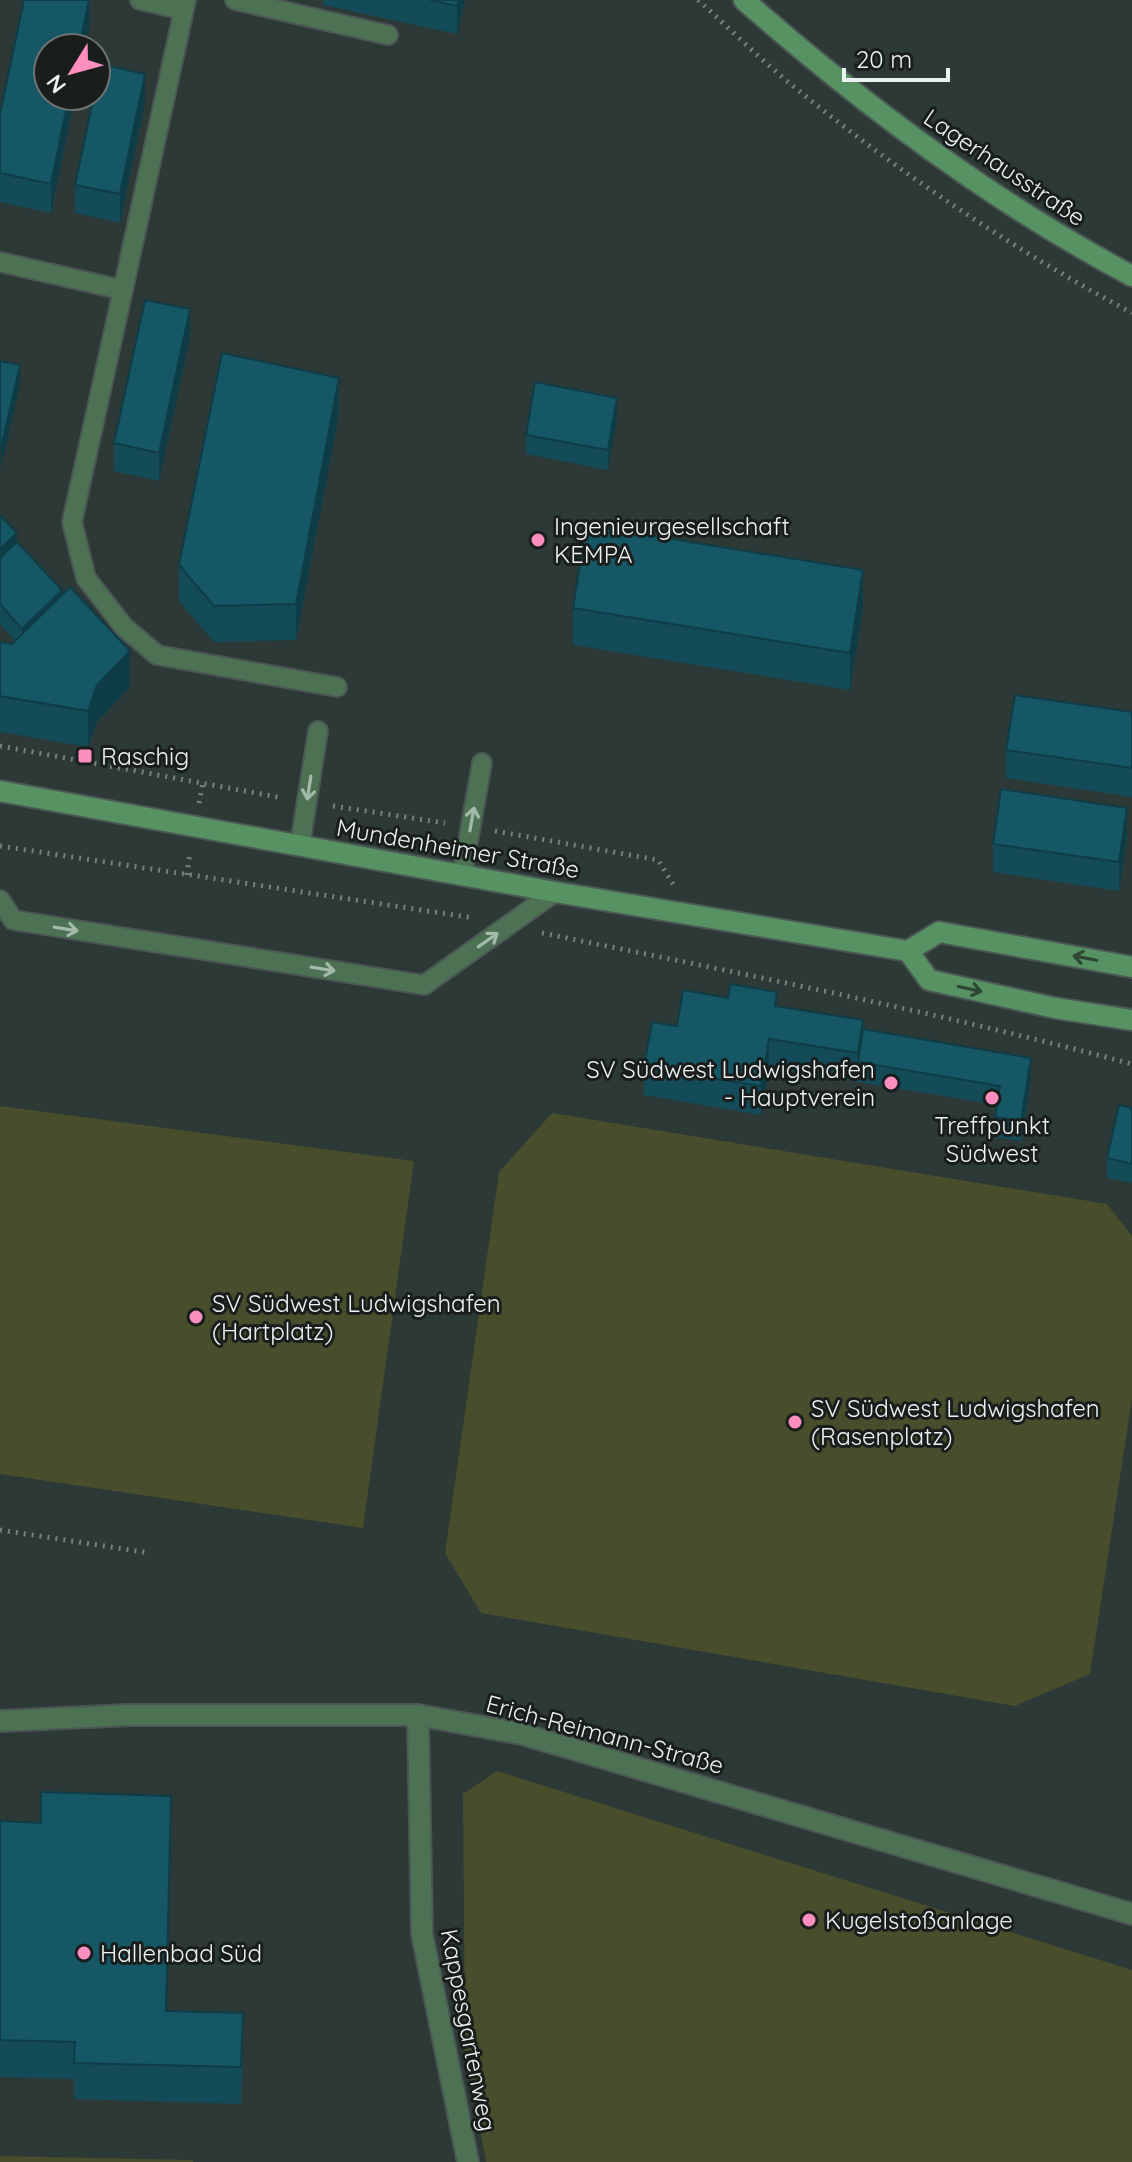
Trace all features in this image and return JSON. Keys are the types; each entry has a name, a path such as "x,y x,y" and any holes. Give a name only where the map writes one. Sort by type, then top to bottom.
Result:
{"street":[{"name":"Lagerhausstraße","path":"744,0 801,51 928,150 1064,240 1132,276"},
{"name":"Mundenheimer Straße","path":"0,791 555,892 908,951"},
{"path":"1132,967 939,932 908,951 929,980 1055,1008 1132,1020"},
{"name":"Erich-Reimann-Straße","path":"0,1721 130,1715 418,1715 522,1734 1132,1914"},
{"name":"Kappesgartenweg","path":"418,1715 422,1934 468,2162"}],"lane":[{"path":"140,0 185,5 72,522 86,578 124,627 157,655 337,687"},
{"path":"235,0 388,35"},
{"path":"0,262 123,290"},
{"path":"300,845 318,731"},
{"path":"462,875 482,763"},
{"path":"0,900 13,920 424,985 555,892"}],"path":[{"path":"0,746 307,802 658,860 692,915"},
{"path":"0,846 457,915 780,981 1132,1064"},
{"path":"0,1530 150,1553"}],"green space":[{"name":"SV Südwest Ludwigshafen (Hartplatz)","path":"0,1106 414,1161 363,1528 0,1474"},
{"name":"SV Südwest Ludwigshafen (Rasenplatz)","path":"552,1113 1107,1204 1132,1236 1132,1398 1090,1674 1015,1706 481,1613 445,1553 499,1172"},
{"path":"497,1771 1132,1970 1132,2162 486,2162 465,2050 463,1794"},
{"path":"0,2156 193,2160 193,2162 0,2162"}],"building":[{"path":"24,0 89,0 82,32 32,32 32,112 66,112 51,184 0,173 0,114"},
{"path":"430,0 459,0 457,6"},
{"path":"112,67 145,74 120,194 75,185 91,112 112,112"},
{"path":"145,300 190,309 159,453 114,443"},
{"path":"222,353 339,378 296,604 214,606 179,565"},
{"path":"0,361 20,365 1,448 0,448"},
{"path":"535,382 617,398 608,450 526,435"},
{"path":"0,515 17,533 0,549"},
{"path":"586,525 863,570 850,653 573,608"},
{"path":"17,542 62,590 22,629 0,604 0,558"},
{"path":"70,587 130,651 97,685 88,711 0,696 0,642 12,644"},
{"path":"1015,695 1132,712 1132,768 1006,750"},
{"path":"1001,789 1127,808 1119,862 993,844"},
{"path":"730,984 777,992 775,1006 863,1020 858,1053 769,1039 761,1086 644,1067 652,1022 677,1026 683,990 728,998"},
{"path":"863,1029 1031,1058 1021,1121 995,1117 1000,1086 858,1062"},
{"path":"1119,1105 1132,1108 1132,1164 1107,1158"},
{"name":"Hallenbad Süd","path":"41,1792 171,1796 166,2011 243,2013 241,2067 74,2063 75,2042 0,2040 0,1821 41,1823"}],"place":[{"name":"Ingenieurgesellschaft KEMPA","path":"538,540"},
{"name":"Raschig","path":"85,756"},
{"name":"SV Südwest Ludwigshafen - Hauptverein","path":"891,1083"},
{"name":"Treffpunkt Südwest","path":"992,1098"},
{"name":"SV Südwest Ludwigshafen (Hartplatz)","path":"196,1317"},
{"name":"SV Südwest Ludwigshafen (Rasenplatz)","path":"795,1422"},
{"name":"Kugelstoßanlage","path":"809,1920"},
{"name":"Hallenbad Süd","path":"84,1953"}]}
